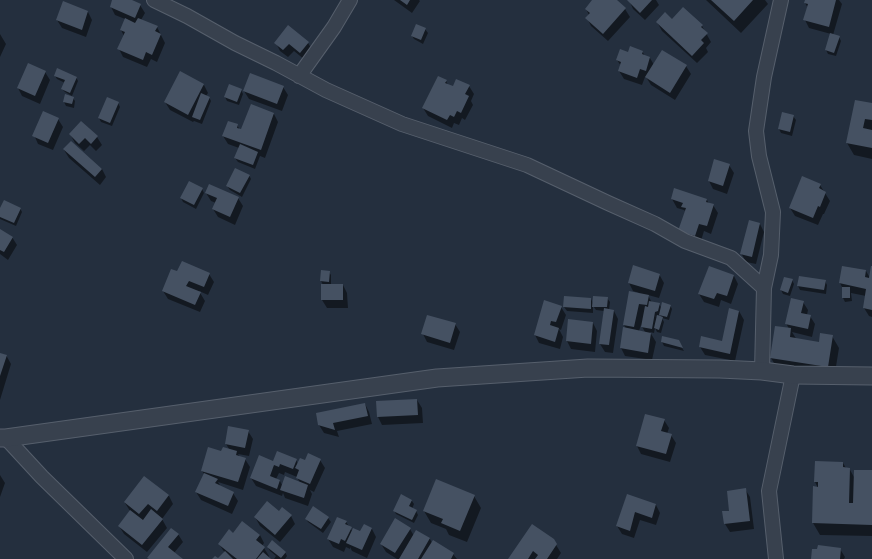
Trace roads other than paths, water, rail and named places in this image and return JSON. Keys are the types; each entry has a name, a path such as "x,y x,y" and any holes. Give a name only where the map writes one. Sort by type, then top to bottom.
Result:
{"street":[{"path":"154,0 326,90 402,124 527,165 655,224 685,241 731,258 764,288"},
{"path":"300,76 350,0"},
{"path":"762,371 764,288 771,255 773,212 759,156 756,131 764,77 781,0"},
{"path":"3,438 437,378 588,368 762,371 793,376 872,376"},
{"path":"776,559 770,491 793,376"},
{"path":"3,438 126,559"}]}
